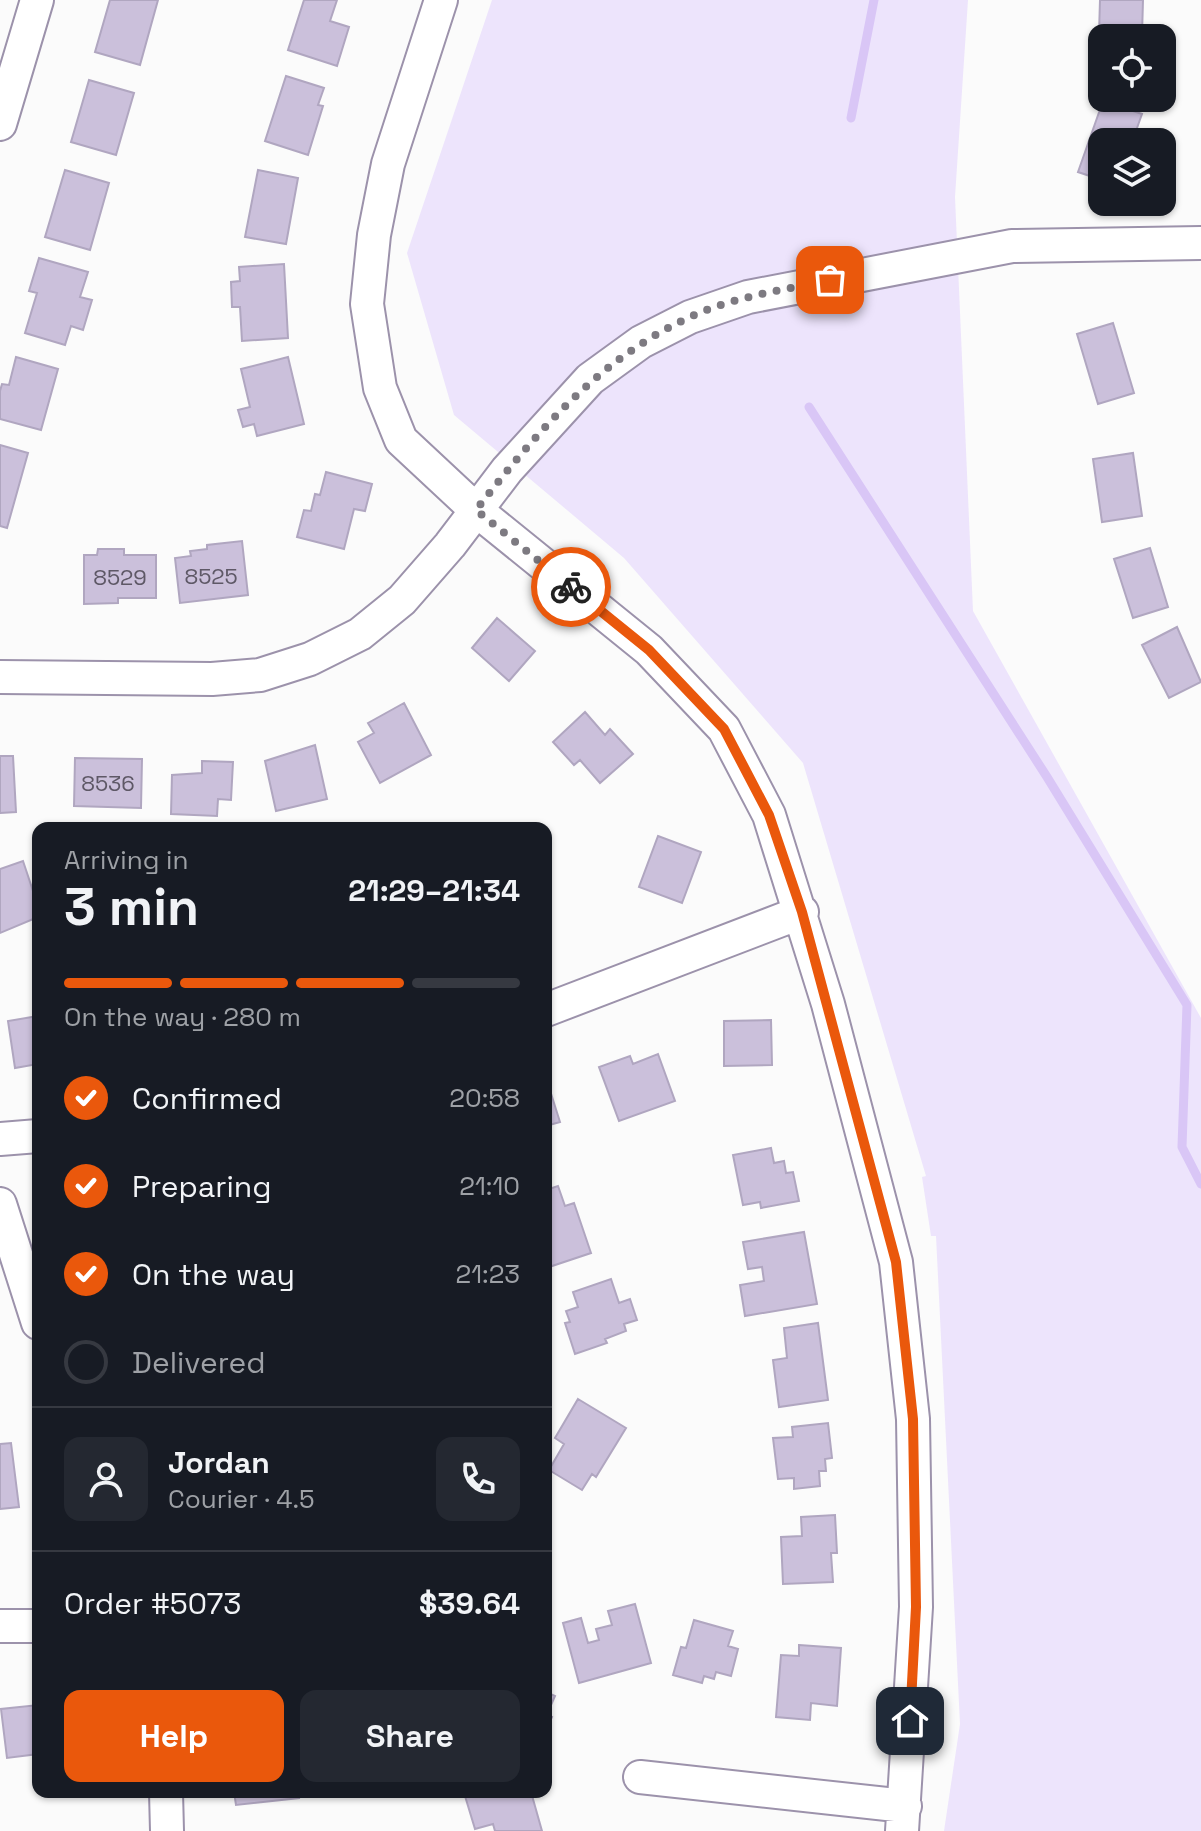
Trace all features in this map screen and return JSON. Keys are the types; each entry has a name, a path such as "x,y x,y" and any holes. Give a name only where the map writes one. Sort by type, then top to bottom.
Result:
{"street":[{"path":"0,124 37,0"},
{"path":"441,0 388,164 374,235 367,304 380,388 401,440 476,510 649,650 724,729 769,815 802,912 896,1262 913,1419 915,1498 916,1607 904,1819 640,1777"},
{"path":"0,677 212,679 260,675 310,659 360,634 402,600 507,470 590,379 641,342 690,317 748,297 1012,246 1201,243"},
{"path":"552,1008 802,912"},
{"path":"0,1139 32,1136"},
{"path":"0,1204 32,1304"},
{"path":"0,1626 32,1626"},
{"path":"166,1798 167,1831"}],"shaded area":[{"path":"492,0 968,0 955,197 973,611 1201,1018 1201,1831 944,1831 960,1724 936,1236 931,1236 922,1177 926,1176 803,763 624,558 454,415 407,253"}],"building":[{"path":"110,0 158,0 140,65 95,52"},
{"path":"304,0 337,0 330,21 349,27 337,66 288,50"},
{"path":"1100,0 1143,0 1142,24 1099,24"},
{"path":"286,76 324,88 318,105 323,106 308,155 265,141"},
{"path":"89,80 134,93 116,155 71,142"},
{"path":"1099,112 1142,114 1137,128 1093,128"},
{"path":"1088,144 1088,175 1078,172"},
{"path":"65,170 109,183 90,250 45,237"},
{"path":"258,170 298,178 286,244 245,237"},
{"path":"39,258 88,272 80,297 92,300 83,330 71,326 65,345 25,333 37,293 29,291"},
{"path":"284,264 288,338 242,341 240,307 232,307 231,282 240,281 239,267"},
{"path":"1113,323 1134,393 1098,404 1077,334"},
{"path":"16,357 58,369 41,430 0,419 0,391 2,384 9,385"},
{"path":"288,357 304,424 257,436 254,424 243,427 238,410 250,407 241,369"},
{"path":"0,445 28,453 7,528 0,526"},
{"path":"1133,453 1142,516 1102,522 1093,459"},
{"path":"326,472 372,484 365,511 354,509 344,549 297,537 304,510 311,511 315,494 320,495"},
{"path":"242,541 248,595 180,603 175,558 191,556 190,551 207,549 207,545"},
{"path":"1150,548 1168,607 1133,618 1114,559"},
{"path":"98,549 124,549 124,555 156,555 156,598 118,598 118,603 84,604 84,555 97,555"},
{"path":"497,618 535,651 509,681 472,648"},
{"path":"1177,627 1201,682 1169,698 1142,645"},
{"path":"404,703 431,755 380,783 358,742 374,733 368,723"},
{"path":"585,712 605,735 610,729 633,754 600,783 580,760 574,765 553,742"},
{"path":"315,745 327,799 276,811 265,761"},
{"path":"0,756 13,756 16,812 0,813"},
{"path":"75,758 142,759 141,808 74,806"},
{"path":"202,761 233,762 231,800 218,799 217,816 171,814 172,775 202,773"},
{"path":"658,836 701,852 682,903 639,887"},
{"path":"23,861 32,888 32,920 0,933 0,869"},
{"path":"32,1017 32,1065 15,1068 8,1021"},
{"path":"771,1020 772,1065 724,1066 724,1021"},
{"path":"658,1054 675,1101 619,1121 599,1067 630,1056 633,1064"},
{"path":"552,1097 560,1122 552,1124"},
{"path":"771,1148 774,1163 784,1161 786,1173 793,1172 799,1201 761,1208 760,1202 743,1205 733,1155"},
{"path":"558,1186 565,1206 574,1203 591,1253 552,1266 552,1188"},
{"path":"804,1232 817,1304 745,1316 740,1285 764,1281 762,1267 748,1269 743,1242"},
{"path":"611,1279 619,1303 630,1299 637,1320 624,1324 626,1331 605,1339 607,1343 575,1354 565,1323 570,1322 566,1311 578,1307 573,1292"},
{"path":"818,1323 828,1400 779,1407 773,1360 787,1358 784,1328"},
{"path":"578,1399 626,1428 596,1477 592,1474 582,1490 552,1472 552,1465 564,1444 555,1438"},
{"path":"828,1423 832,1458 825,1459 826,1471 819,1471 820,1486 794,1489 794,1478 778,1479 773,1438 793,1437 792,1427"},
{"path":"11,1443 19,1507 0,1509 0,1444"},
{"path":"835,1515 837,1553 831,1553 833,1582 783,1584 781,1537 802,1536 801,1517"},
{"path":"635,1604 651,1663 579,1683 563,1623 581,1618 588,1643 599,1640 596,1629 612,1625 608,1611"},
{"path":"694,1620 733,1631 728,1646 738,1649 731,1676 716,1672 714,1679 704,1676 702,1683 673,1675 681,1647 686,1648"},
{"path":"799,1645 841,1648 837,1706 811,1703 810,1720 776,1717 781,1655 799,1656"},
{"path":"32,1706 32,1755 7,1758 1,1709"},
{"path":"235,1798 299,1798 236,1805"},
{"path":"466,1798 533,1798 542,1831 495,1831 493,1824 475,1829"}],"waterway":[{"path":"851,118 874,0"},
{"path":"809,407 1047,777 1187,1005 1182,1147 1201,1184"}],"way so far":[{"path":"571,587 476,510 507,470 590,379 641,342 690,317 748,297 830,280"}],"route":[{"path":"571,587 649,650 724,729 769,815 802,912 853,1092 896,1262 913,1419 916,1607 910,1721"}]}
